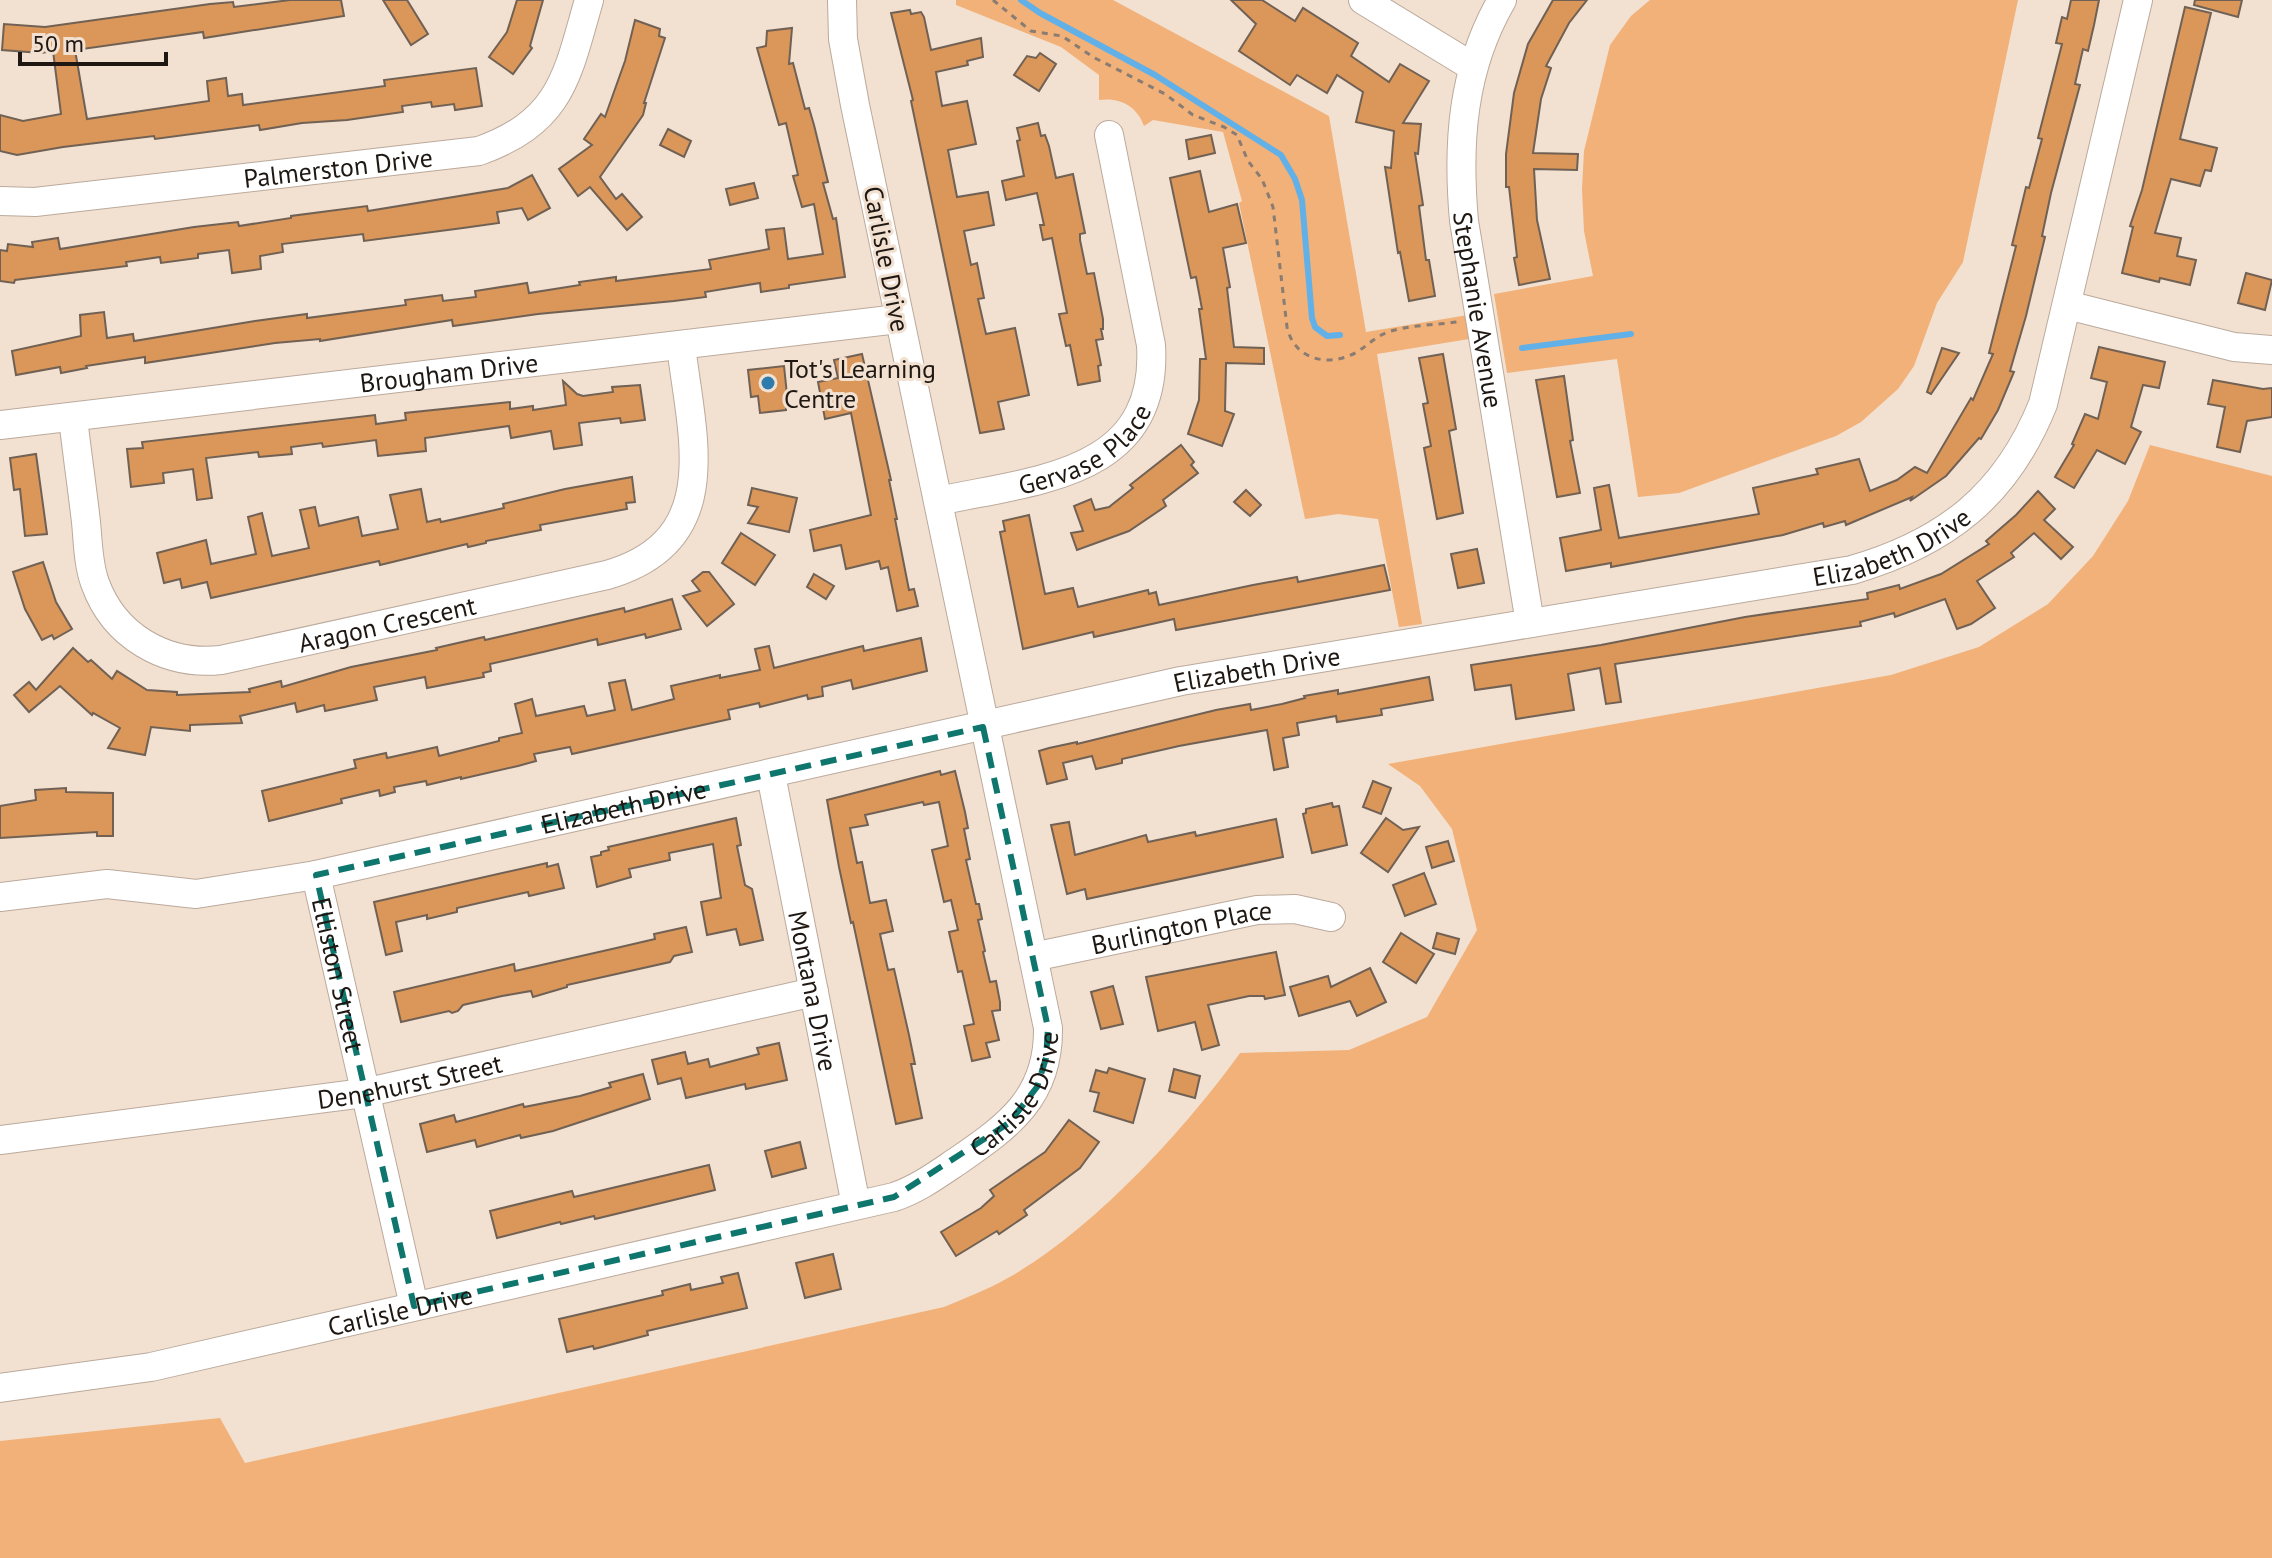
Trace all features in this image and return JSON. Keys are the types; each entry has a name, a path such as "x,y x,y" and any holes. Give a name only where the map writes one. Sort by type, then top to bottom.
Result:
{"street":[{"name":"Palmerston Drive","path":"0,201 35,202 479,151 504,142 526,129 557,95 566,77 589,0"},
{"name":"Carlisle Drive","path":"0,1388 151,1367 894,1197 923,1184 995,1135 1029,1099 1043,1072 1048,1028 983,727 939,501 898,319 848,66 842,29 842,0"},
{"path":"1363,0 1473,67"},
{"name":"Stephanie Avenue","path":"1502,0 1473,67 1461,125 1461,186 1530,623"},
{"name":"Elizabeth Drive","path":"0,897 107,884 196,894 316,875 1181,681 1852,570 1913,549 1966,515 1988,494 2020,453 2043,404 2138,0"},
{"name":"Gervase Place","path":"939,501 1063,474 1084,466 1114,445 1129,428 1142,405 1151,370 1151,345 1109,135"},
{"path":"2067,305 2234,347 2272,350"},
{"name":"Brougham Drive","path":"0,425 898,319"},
{"name":"Aragon Crescent","path":"73,418 91,570 104,602 123,627 156,651 189,661 221,660 607,575 648,557 666,542 680,523 694,482 695,462 681,346"},
{"name":"Montana Drive","path":"771,775 856,1205"},
{"name":"Elliston Street","path":"316,875 414,1306"},
{"name":"Burlington Place","path":"1033,957 1257,910 1295,909 1331,917"},
{"name":"Denehurst Street","path":"0,1140 364,1093 814,992"}],"path":[{"path":"993,0 1031,31 1062,36 1093,57 1165,94 1193,115 1237,135 1248,161 1262,179 1270,197 1287,327 1292,342 1302,353 1314,359 1337,359 1351,355 1374,339 1395,330 1481,318"}],"highlighted area":[{"path":"983,727 1048,1028 1046,1058 1037,1087 1009,1123 894,1197 414,1306 316,875"}],"shaded area":[{"path":"956,0 1113,0 1329,116 1366,332 1468,315 1469,339 1377,354 1422,624 1399,627 1378,519 1338,514 1305,519 1239,203 1242,201 1223,132 1153,120 1144,126 1137,113 1127,104 1099,100 1099,75 1061,47 956,5"},
{"path":"1650,0 2018,0 1963,262 1937,303 1914,366 1898,389 1861,422 1836,436 1679,493 1638,497 1617,359 1507,373 1494,294 1593,276 1584,231 1584,151 1610,45 1631,16"},
{"path":"2150,445 2272,476 2272,1558 0,1558 0,1441 220,1418 245,1463 944,1307 999,1283 1070,1236 1134,1178 1192,1114 1240,1053 1349,1050 1427,1017 1477,930 1452,829 1420,786 1388,764 1891,675 1979,647 2048,604 2093,556 2128,501"}],"building":[{"path":"290,0 341,0 344,16 204,38 203,32 75,50 87,119 209,101 207,81 226,78 228,96 242,94 243,105 385,86 384,80 476,68 482,106 455,110 454,104 432,107 431,102 402,106 403,112 260,130 259,125 17,155 0,151 0,115 23,121 61,114 53,51 2,50 4,24 45,27 210,4 233,2 234,7"},
{"path":"383,0 407,0 428,34 411,45"},
{"path":"517,0 543,0 532,48 513,74 489,57 507,32"},
{"path":"1231,0 1262,0 1295,21 1303,8 1358,43 1351,56 1389,82 1400,64 1429,81 1403,123 1421,124 1418,154 1415,153 1423,205 1419,206 1426,260 1429,260 1435,296 1409,301 1385,167 1391,168 1394,131 1356,122 1363,92 1337,75 1327,93 1297,75 1290,85 1239,51 1256,24"},
{"path":"1553,0 1587,0 1569,23 1546,66 1551,68 1541,99 1533,153 1578,154 1577,170 1534,169 1537,220 1550,279 1519,285 1509,187 1506,187 1506,154 1514,93 1528,44"},
{"path":"2071,0 2099,0 2088,51 2083,49 2075,84 2080,85 2051,193 2042,236 2045,237 2010,371 2014,372 1998,410 1981,439 1946,476 1910,501 1912,497 1846,525 1845,521 1824,527 1823,523 1783,535 1611,567 1611,563 1566,571 1560,538 1601,530 1594,488 1609,485 1619,538 1759,514 1753,488 1818,474 1816,469 1859,459 1870,491 1897,480 1915,467 1927,473 1971,398 1973,400 1993,354 1989,353 2016,246 2012,245 2042,139 2038,138 2062,44 2056,43 2062,17 2067,19"},
{"path":"2195,0 2242,0 2238,17 2194,5"},
{"path":"2185,7 2211,13 2180,139 2217,148 2211,171 2205,170 2200,186 2171,179 2155,233 2181,238 2177,256 2196,260 2190,285 2160,278 2159,282 2122,273 2133,227 2130,226 2142,190"},
{"path":"910,10 911,14 921,12 924,17 931,50 981,38 983,57 967,61 968,65 936,72 942,106 967,101 976,144 948,150 957,197 988,192 994,225 964,231 971,265 977,263 984,298 978,299 986,334 1015,328 1029,395 998,402 1004,429 980,433 913,100 891,13"},
{"path":"635,20 660,29 659,36 665,38 643,115 600,177 616,199 622,194 642,217 627,230 590,187 578,196 559,169 592,145 584,139 601,114 605,117 625,61"},
{"path":"792,28 789,64 793,63 805,109 809,108 814,125 828,182 823,183 833,219 836,218 845,277 761,292 760,283 705,292 706,297 674,301 453,326 452,320 320,341 275,343 145,363 145,357 61,373 60,367 16,375 12,351 81,336 80,315 104,312 107,338 133,334 134,341 307,314 307,318 406,305 405,300 442,295 443,301 476,297 475,291 527,283 529,293 616,277 616,281 711,269 709,260 769,249 766,230 784,228 788,259 823,254 814,204 802,207 793,176 798,175 786,123 779,125 757,48 766,46 767,31"},
{"path":"1040,53 1056,64 1039,91 1014,75 1027,56 1036,58"},
{"path":"1038,123 1041,136 1045,135 1049,146 1056,178 1073,174 1085,233 1080,234 1080,240 1087,274 1094,273 1103,319 1103,339 1096,340 1101,365 1098,366 1100,381 1078,385 1070,345 1066,346 1059,314 1067,313 1052,238 1043,240 1040,225 1044,225 1037,193 1006,200 1002,181 1024,176 1017,128"},
{"path":"668,129 691,141 684,157 660,145"},
{"path":"1211,135 1215,153 1189,159 1186,140"},
{"path":"1200,171 1209,212 1237,204 1246,243 1223,248 1230,287 1227,288 1234,347 1264,348 1264,364 1226,363 1225,411 1234,414 1222,446 1188,434 1199,400 1200,359 1206,359 1196,277 1191,278 1170,178"},
{"path":"532,175 550,208 528,220 522,208 497,212 499,223 364,241 363,234 282,244 283,252 260,256 261,269 232,273 229,250 161,263 160,257 126,262 127,266 15,280 14,283 0,281 0,250 7,251 8,244 33,247 32,242 58,238 60,249 194,227 238,222 239,226 367,206 368,211 508,188"},
{"path":"754,183 758,198 730,205 726,189"},
{"path":"2246,273 2272,280 2265,310 2238,303"},
{"path":"2099,347 2165,362 2159,388 2143,385 2131,427 2141,432 2125,464 2097,450 2074,488 2055,477 2074,445 2085,414 2098,419 2107,382 2091,378"},
{"path":"1942,348 1959,353 1931,394 1927,392"},
{"path":"862,354 891,480 909,590 914,589 918,606 897,611 888,567 881,569 879,561 846,569 841,545 814,551 810,530 871,515 851,413 825,419 818,382 838,378 834,360"},
{"path":"1443,354 1456,429 1449,431 1463,513 1437,519 1424,448 1431,446 1423,404 1428,403 1419,358"},
{"name":"Tot's Learning Centre","path":"784,366 786,410 760,413 758,396 751,397 748,370"},
{"path":"1564,376 1573,440 1570,441 1580,493 1557,497 1536,380"},
{"path":"2213,380 2272,388 2272,417 2247,421 2240,452 2217,447 2225,407 2208,404"},
{"path":"563,381 583,396 613,392 612,387 640,385 645,420 621,423 620,418 579,423 582,445 554,449 551,431 511,438 509,426 425,438 426,451 378,456 376,440 323,447 322,443 291,447 292,454 259,457 258,452 206,458 212,498 197,500 193,469 163,473 164,483 131,487 127,449 143,448 142,442 375,415 376,424 406,420 405,413 510,402 510,409 533,406 533,410 566,405"},
{"path":"1181,445 1198,473 1163,500 1166,506 1129,531 1077,550 1071,533 1083,531 1074,506 1091,499 1095,510 1109,507 1133,488 1130,485"},
{"path":"36,454 47,534 25,536 20,489 14,490 10,458"},
{"path":"632,477 635,502 626,503 627,509 540,525 541,530 468,547 467,544 380,565 379,561 211,598 207,582 182,588 180,579 164,583 157,553 206,540 211,564 256,554 248,517 262,513 272,556 309,548 300,510 315,507 319,526 358,517 362,536 398,529 390,495 421,489 427,522 440,519 441,522 504,508 503,504 565,489"},
{"path":"752,488 797,498 789,532 748,523 758,507 748,505"},
{"path":"1246,490 1261,505 1250,516 1234,502"},
{"path":"2038,491 2055,509 2044,520 2073,547 2061,559 2034,533 2011,553 2014,557 1977,581 1995,608 1957,629 1945,599 1895,617 1894,613 1860,622 1861,626 1615,664 1621,702 1606,704 1600,668 1568,674 1574,710 1516,719 1511,685 1475,690 1471,665 1601,645 1745,617 1868,599 1867,593 1899,585 1900,589 1941,574 1989,544 1986,541"},
{"path":"1029,515 1045,594 1073,588 1078,607 1148,590 1149,594 1156,592 1159,605 1297,577 1298,582 1384,565 1390,590 1176,630 1174,619 1094,637 1093,632 1023,649 1000,532 1005,531 1003,521"},
{"path":"741,533 775,555 755,585 722,563"},
{"path":"1477,549 1484,583 1458,588 1451,554"},
{"path":"43,562 56,602 72,629 54,639 52,635 42,640 25,609 13,572"},
{"path":"703,572 709,572 734,604 707,626 683,596 700,591 692,581"},
{"path":"814,574 834,586 826,599 807,587"},
{"path":"672,599 681,629 598,645 597,639 490,664 491,671 483,673 484,677 427,688 425,677 374,687 377,700 325,711 324,705 297,712 295,703 240,716 242,723 190,725 190,731 151,727 145,755 108,748 120,728 92,715 60,686 29,712 14,695 29,682 36,690 73,648 112,679 117,671 147,690 177,692 177,695 250,692 249,689 281,681 282,687 351,667 624,608 625,612"},
{"path":"921,638 927,671 853,689 851,680 822,687 823,696 808,699 807,695 760,707 759,703 728,710 730,719 572,754 570,747 534,754 536,761 518,766 427,785 426,781 394,787 395,792 380,796 379,790 341,799 342,803 269,821 262,791 356,768 354,760 386,753 387,758 437,747 439,756 499,741 499,738 522,733 515,704 532,699 536,716 584,706 587,716 615,710 609,683 625,680 632,710 674,699 671,686 760,670 755,649 769,646 774,668 863,646 864,651"},
{"path":"1429,677 1433,700 1381,709 1382,715 1337,722 1336,716 1297,723 1299,735 1283,738 1288,767 1274,770 1267,730 1122,759 1122,763 1096,769 1092,756 1063,763 1067,779 1047,784 1039,751 1216,710 1250,704 1251,710 1304,696 1338,690 1338,694"},
{"path":"940,771 941,775 955,771 965,812 968,828 964,829 970,859 966,860 982,919 978,920 990,982 996,981 1000,1002 1000,1010 992,1011 999,1040 986,1043 990,1057 972,1061 964,1026 974,1024 949,932 958,930 951,900 944,902 932,850 948,846 939,802 924,805 923,802 865,815 868,825 850,828 857,863 862,862 870,903 886,900 893,931 880,934 888,970 894,969 915,1064 911,1064 922,1118 896,1124 827,800"},
{"path":"1373,781 1391,788 1381,814 1363,807"},
{"path":"66,788 66,792 113,793 113,836 97,836 97,832 0,838 0,806 36,800 35,790"},
{"path":"1332,803 1333,807 1339,806 1347,845 1312,853 1303,814 1306,809"},
{"path":"736,818 741,845 737,846 745,885 752,889 763,940 740,945 736,929 707,935 701,902 721,898 713,844 669,853 670,860 629,869 631,877 597,887 591,857 601,855 601,852 609,850 608,847"},
{"path":"1386,818 1403,830 1419,827 1388,872 1361,853"},
{"path":"1276,819 1283,857 1087,899 1085,889 1067,894 1051,825 1069,822 1075,855 1146,835 1148,842 1195,832 1196,836"},
{"path":"1448,841 1454,861 1432,868 1426,847"},
{"path":"547,863 547,867 558,864 564,888 529,896 528,892 457,908 457,912 427,919 427,915 396,922 402,951 386,955 374,902"},
{"path":"1424,873 1436,904 1405,916 1393,885"},
{"path":"686,927 692,952 674,956 670,962 567,985 533,997 531,991 502,996 463,1005 452,1013 449,1011 401,1022 394,992 514,964 515,971 655,939 654,934"},
{"path":"1401,933 1434,954 1416,983 1383,962"},
{"path":"1437,933 1459,939 1455,954 1433,948"},
{"path":"1276,952 1285,995 1265,999 1264,996 1249,996 1208,1005 1219,1045 1202,1050 1195,1022 1158,1031 1146,977"},
{"path":"1370,968 1386,1002 1357,1016 1350,1001 1299,1016 1290,987 1328,976 1331,987"},
{"path":"1113,986 1123,1024 1101,1029 1091,992"},
{"path":"779,1043 787,1080 746,1089 745,1084 686,1098 681,1078 658,1084 652,1060 685,1052 688,1064 708,1059 710,1067 759,1054 757,1048"},
{"path":"1109,1068 1145,1079 1133,1123 1094,1111 1099,1093 1090,1091 1096,1070 1107,1073"},
{"path":"1174,1069 1200,1076 1195,1098 1169,1091"},
{"path":"643,1074 650,1099 553,1131 521,1138 520,1135 477,1147 475,1140 427,1152 420,1124 454,1115 456,1122 523,1104 524,1107 580,1096 611,1087 609,1083"},
{"path":"1069,1120 1099,1142 1080,1168 1024,1210 1027,1215 999,1234 997,1231 956,1256 941,1232 981,1208 994,1196 990,1190 1045,1152"},
{"path":"800,1142 806,1168 772,1177 765,1151"},
{"path":"709,1165 715,1190 595,1219 594,1216 560,1222 497,1238 490,1211 572,1191 574,1197"},
{"path":"833,1254 841,1289 805,1298 796,1263"},
{"path":"738,1273 747,1308 647,1331 648,1335 594,1349 593,1346 567,1352 559,1319 663,1295 662,1291 690,1284 691,1290 723,1283 721,1277"}],"waterway":[{"path":"1021,0 1155,75 1281,155 1295,179 1302,200 1312,318 1315,327 1327,336 1340,335"},
{"path":"1522,348 1631,334"}],"place":[{"name":"Tot's Learning Centre","path":"768,383"}]}
